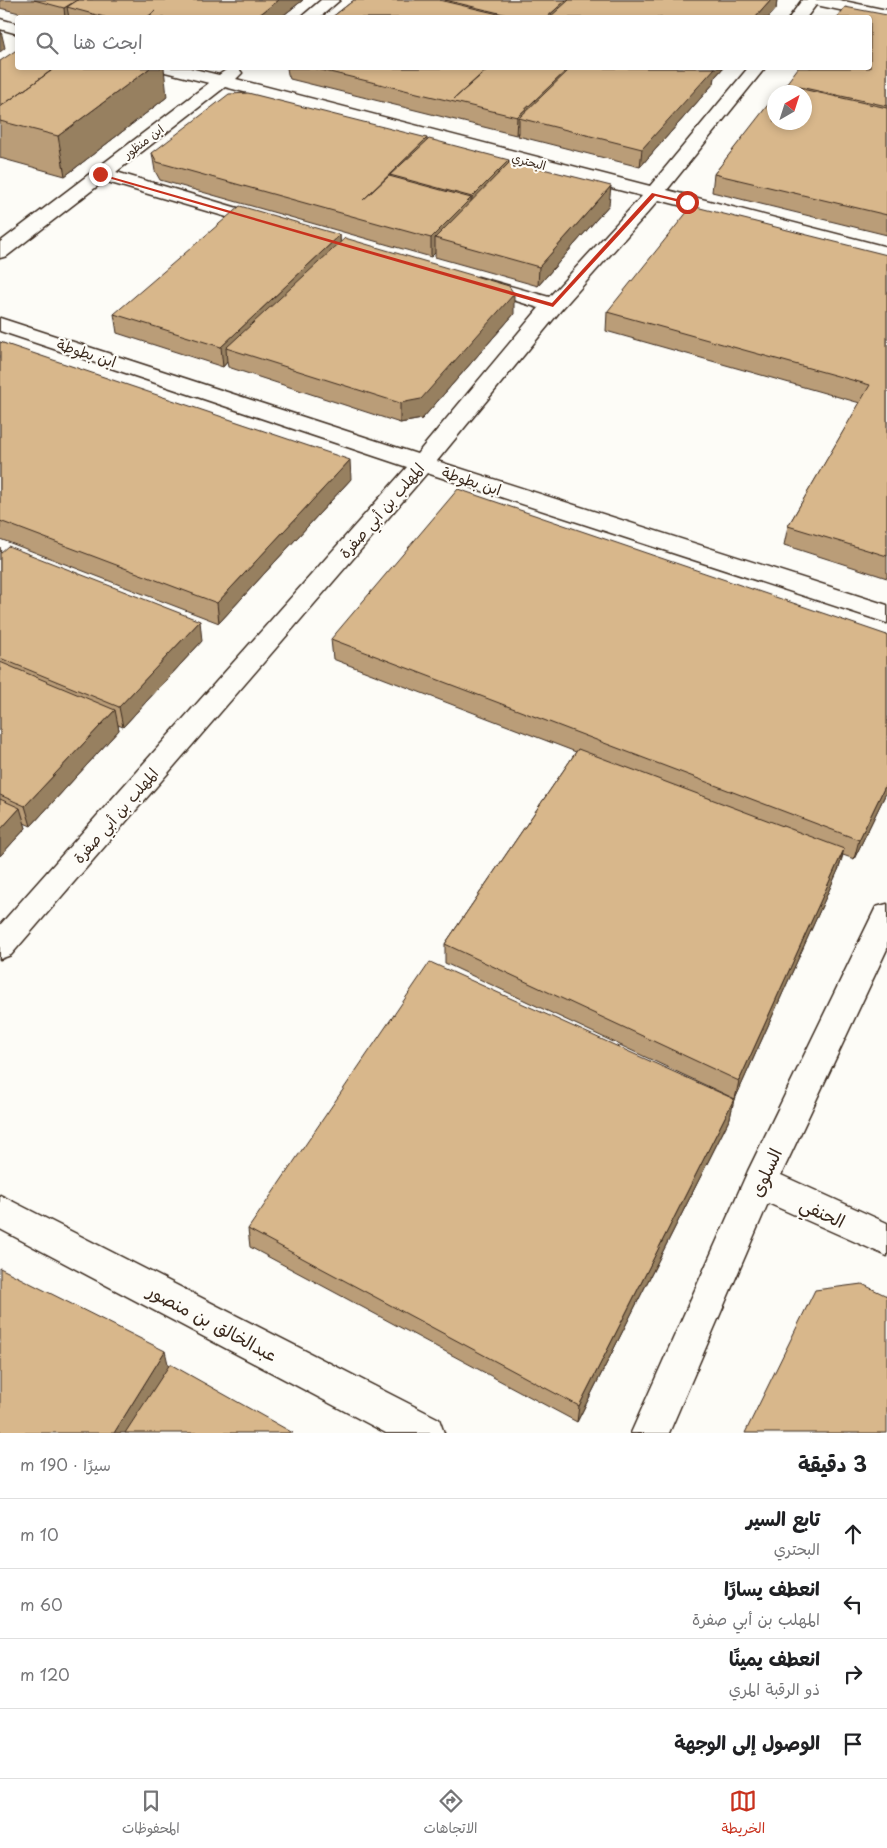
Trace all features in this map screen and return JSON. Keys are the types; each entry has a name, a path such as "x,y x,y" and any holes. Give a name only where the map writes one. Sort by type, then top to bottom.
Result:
{"street":[{"path":"312,15 332,0"},
{"path":"800,15 813,0 887,15"},
{"path":"0,24 15,28"},
{"name":"البحتري","path":"179,70 887,253"},
{"name":"ابن منظور","path":"0,252 237,70"},
{"name":"المهلب بن أبي صفرة","path":"0,946 422,464 553,305 654,194 754,70"},
{"path":"100,174 289,228"},
{"path":"459,278 553,305"},
{"name":"ابن بطوطة","path":"0,324 422,464 887,614"},
{"name":"السلوى","path":"650,1433 760,1182 887,916"},
{"name":"الحنفي","path":"760,1182 887,1240"},
{"name":"عبدالخالق بن منصور","path":"0,1211 425,1433"}],"building":[{"path":"34,0 77,0 64,8"},
{"path":"78,0 279,0 259,15 150,15 155,11 150,15 97,15 67,7"},
{"path":"354,0 439,0 502,15 335,15"},
{"path":"445,0 566,0 549,15 508,15"},
{"path":"569,0 771,0 758,15 552,15"},
{"path":"845,7 887,15 887,106 812,90 812,85 786,84 796,70 872,70 872,15 839,15"},
{"path":"15,51 15,70 52,70 0,107 0,61"},
{"path":"52,70 147,70 58,136 0,121 0,107"},
{"path":"321,70 486,70 454,99 487,70 567,70 517,117"},
{"path":"569,70 713,70 642,149 519,118"},
{"path":"812,91 887,108 887,215 714,174 767,106 767,130 812,130"},
{"path":"248,93 427,138 363,200 389,176 471,198 431,238 157,162 152,153 229,94"},
{"path":"429,139 509,160 472,197 390,175"},
{"path":"511,161 611,186 539,267 435,238"},
{"path":"240,206 340,235 221,347 114,314"},
{"path":"692,206 887,255 887,556 788,526 870,385 607,312"},
{"path":"345,238 509,286 514,294 421,399 400,403 226,348"},
{"path":"0,342 350,460 217,603 0,521"},
{"path":"458,489 887,635 887,782 859,840 331,639"},
{"path":"8,546 200,621 119,707 0,658 0,553"},
{"path":"0,662 115,710 25,806 0,795"},
{"path":"578,749 844,849 739,1081 445,944"},
{"path":"0,799 20,808 0,830"},
{"path":"430,962 734,1099 579,1406 248,1229"},
{"path":"0,1268 165,1351 114,1433 0,1433"},
{"path":"862,1284 887,1296 887,1433 745,1433 815,1290"},
{"path":"170,1364 293,1433 125,1433"}],"route":[{"path":"100,174 553,305 654,194 687,202"}]}
